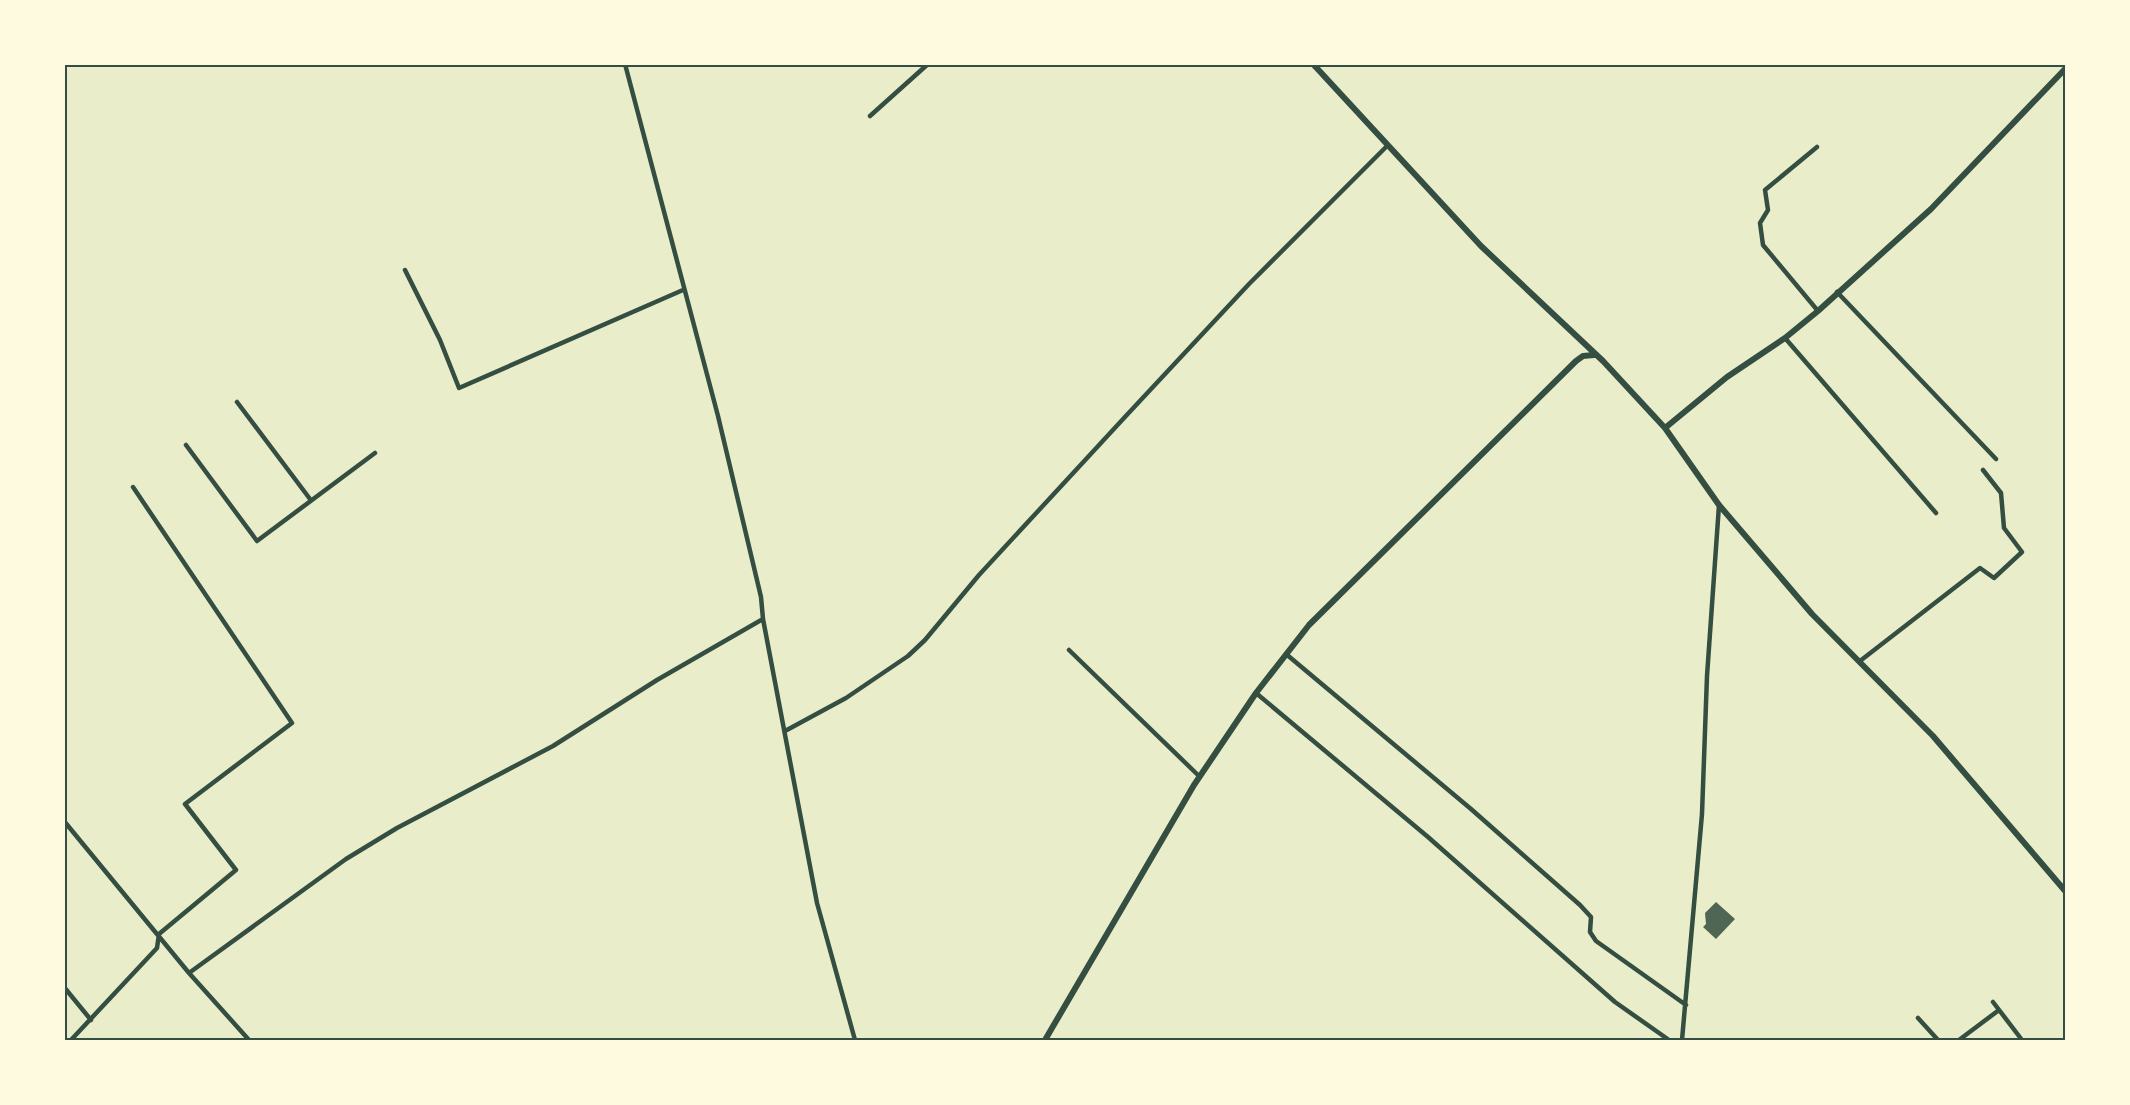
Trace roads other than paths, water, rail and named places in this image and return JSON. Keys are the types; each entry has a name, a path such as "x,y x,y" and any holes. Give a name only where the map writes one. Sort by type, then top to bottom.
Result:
{"street":[{"path":"625,64 718,416 761,597 763,619 825,937 855,1041"},
{"path":"870,116 928,64"},
{"path":"1313,64 1481,246 1540,299 1594,355 1603,361 1665,428 1719,505 1812,614 1933,736 2066,892"},
{"path":"1665,428 1727,377 1785,339 1818,312 1837,292 1931,209 2066,68"},
{"path":"785,731 846,698 908,656 926,640 979,575 1131,410 1249,284 1388,145"},
{"path":"1817,147 1765,190 1768,210 1760,223 1763,245 1818,312"},
{"path":"405,270 440,340 459,388 683,290"},
{"path":"1837,292 1996,459"},
{"path":"1785,339 1936,513"},
{"path":"1045,1041 1200,777 1256,693 1309,625 1576,361 1583,356 1594,355"},
{"path":"237,402 310,499"},
{"path":"186,445 257,541 310,499 375,453"},
{"path":"1860,661 1980,568 1994,578 2022,552 2004,528 2001,493 1983,470"},
{"path":"71,1041 156,948 159,934 236,870 185,804 292,723 133,487"},
{"path":"1682,1041 1702,814 1707,676 1719,505"},
{"path":"189,973 346,860 416,818 553,746 657,680 763,619"},
{"path":"1069,650 1200,777"},
{"path":"1286,654 1471,809 1580,905 1590,917 1590,932 1596,941 1686,1005"},
{"path":"1256,693 1428,837 1615,1002 1669,1041"},
{"path":"64,821 189,973 249,1041"},
{"path":"64,987 91,1020"},
{"path":"1993,1002 2022,1041"},
{"path":"1959,1041 1999,1011"},
{"path":"1918,1018 1938,1041"}]}
